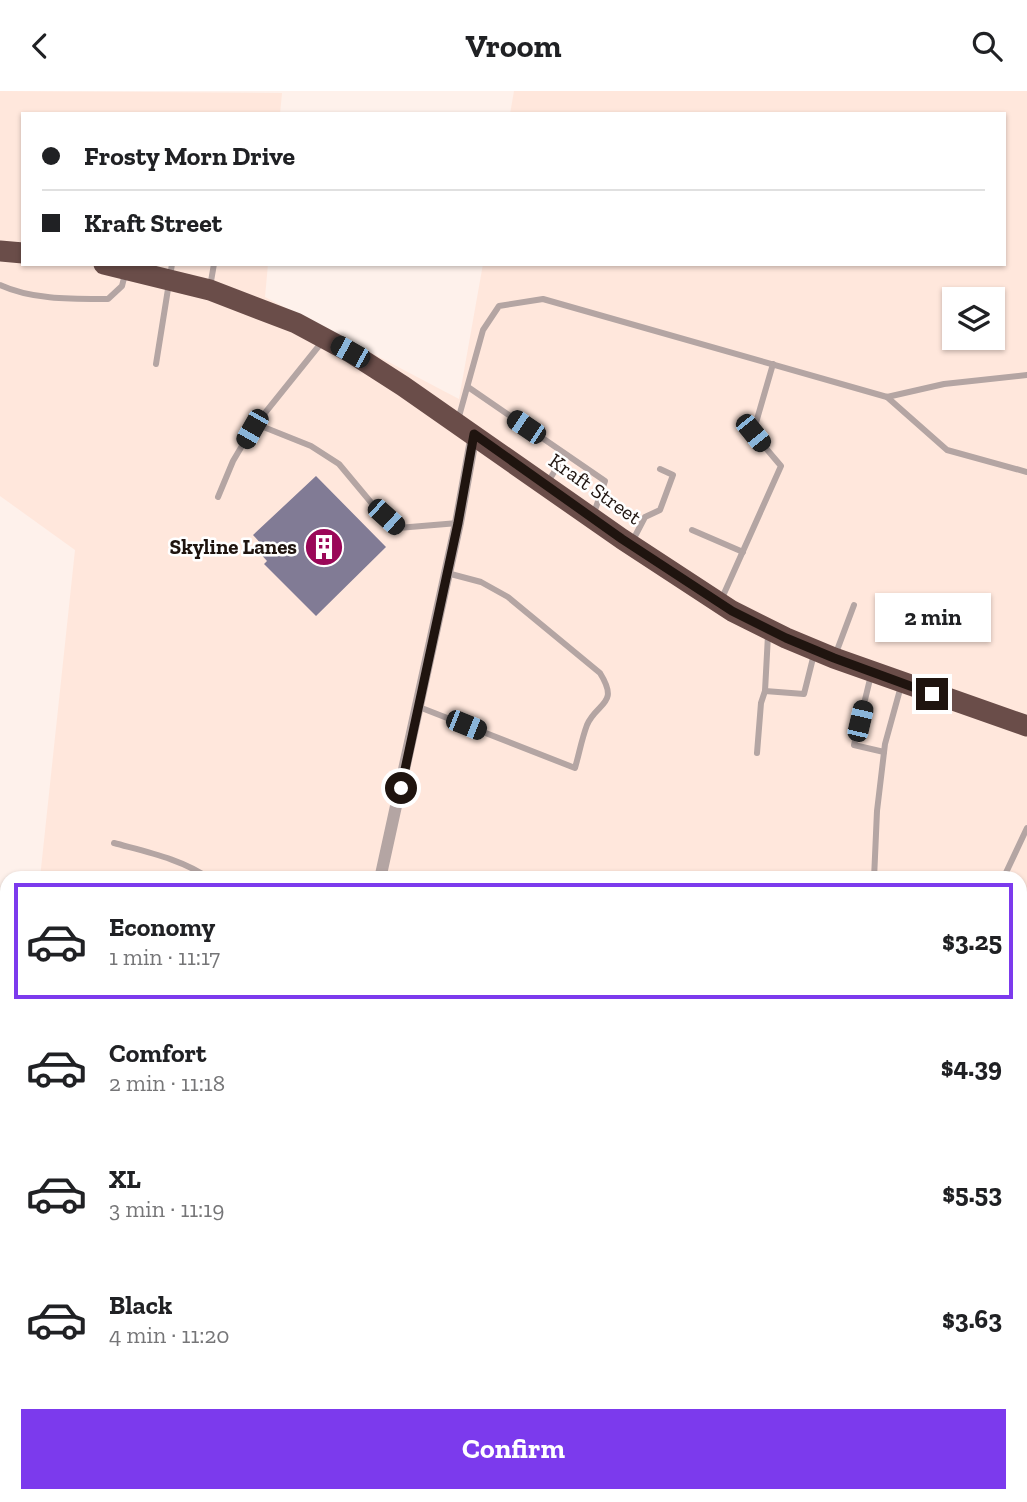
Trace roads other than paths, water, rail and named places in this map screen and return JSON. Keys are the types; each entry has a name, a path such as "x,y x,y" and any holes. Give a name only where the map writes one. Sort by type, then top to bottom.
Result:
{"highway":[{"path":"0,251 21,253"},
{"name":"Kraft Street","path":"113,266 171,272 296,323 392,379 631,545 720,603 769,630 824,654 902,684 1027,726"}],"street":[{"path":"382,871 458,523 465,428"}],"lane":[{"path":"210,290 214,266"},
{"path":"0,285 15,292 72,299 108,299 122,286 127,269"},
{"path":"156,364 171,272"},
{"path":"465,428 468,387 483,330 499,306 543,299 887,397 947,450 1027,472"},
{"path":"218,496 233,461 256,424 325,338"},
{"path":"720,603 781,467 753,433 773,364"},
{"path":"887,397 944,384 1027,375"},
{"path":"468,387 604,481 593,518"},
{"path":"256,424 311,446 339,464 374,506 398,528 458,523"},
{"path":"547,485 565,454"},
{"path":"631,545 645,517 660,510 673,475 660,469"},
{"path":"692,530 743,552"},
{"path":"419,707 575,768 588,722 602,708 608,696 608,686 600,673 508,597 481,582 447,573"},
{"path":"765,691 804,694 824,654 854,605"},
{"path":"757,753 769,630"},
{"path":"872,673 854,745 884,752"},
{"path":"874,871 877,811 884,752 902,684"},
{"path":"1007,871 1027,828"},
{"path":"114,843 174,860 198,871"}],"place":[{"name":"Skyline Lanes","path":"324,547"}]}
